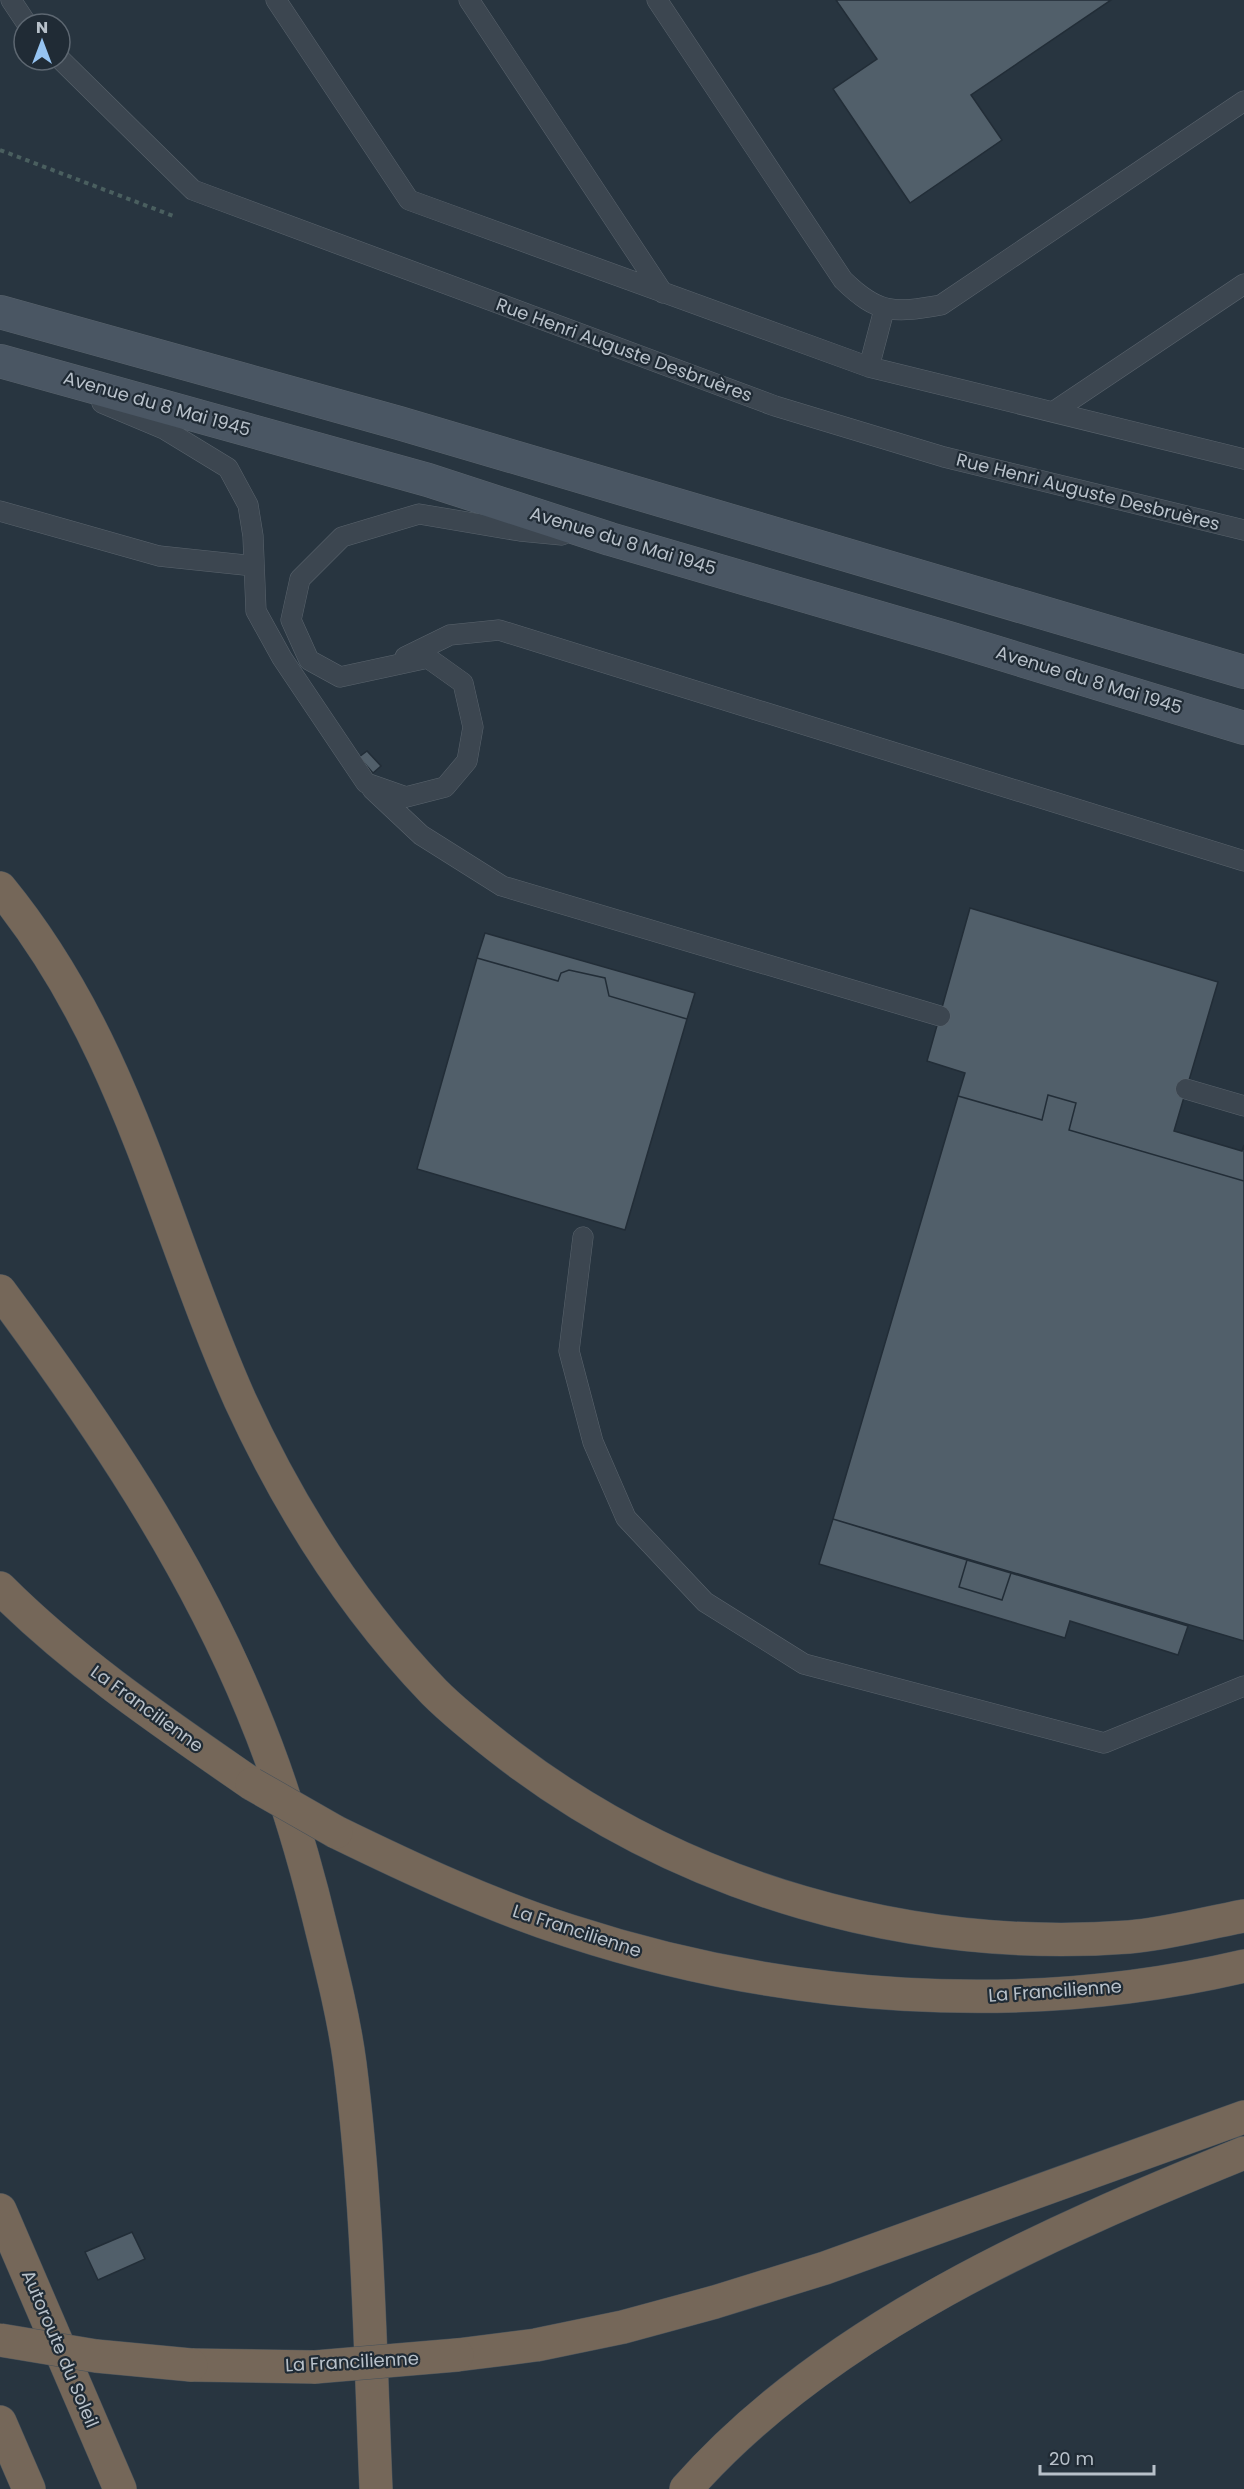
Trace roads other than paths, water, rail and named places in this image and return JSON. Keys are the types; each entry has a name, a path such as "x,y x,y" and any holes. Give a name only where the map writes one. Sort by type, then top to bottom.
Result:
{"highway":[{"path":"0,888 32,926 70,988 105,1055 135,1123 212,1332 240,1400 271,1464 305,1524 350,1594 395,1649 437,1695 488,1739 579,1806 634,1837 716,1873 777,1895 844,1914 944,1933 1060,1938 1132,1936 1244,1916"},
{"path":"0,1291 114,1454 192,1585 252,1710 294,1823 336,1986 350,2062 366,2223 376,2489"},
{"name":"La Francilienne","path":"0,1588 67,1650 125,1695 252,1784 336,1832 434,1878 568,1931 704,1968 775,1981 922,1995 996,1996 1066,1993 1134,1986 1244,1966"},
{"name":"La Francilienne","path":"0,2340 96,2356 191,2366 315,2367 457,2355 536,2345 623,2327 825,2268 1244,2117"},
{"path":"686,2489 773,2404 853,2345 916,2307 1050,2237 1244,2152"},
{"name":"Autoroute du Soleil","path":"0,2210 120,2489"},
{"path":"0,2422 30,2489"}],"main road":[{"path":"0,312 410,427 1244,672"},
{"name":"Avenue du 8 Mai 1945","path":"1,361 428,480 610,539 949,638 1244,728"}],"lane":[{"path":"276,0 409,200 869,367 1244,459"},
{"path":"469,0 663,293"},
{"path":"657,0 843,280 860,297 884,310 912,310 941,305 1244,101"},
{"name":"Rue Henri Auguste Desbruères","path":"72,70 193,190 775,406 944,458 1244,530"},
{"path":"1053,412 1244,284"},
{"path":"869,367 884,310"},
{"path":"1,361 164,429 228,468 248,505 256,611 282,658 366,783 421,835 502,886 940,1016"},
{"path":"0,511 159,556 254,566"},
{"path":"366,783 406,797 445,787 467,761 474,727 463,683 428,658 340,677 309,660 291,620 300,579 342,537 419,514 520,531 610,539"},
{"path":"381,668 450,635 499,630 1244,861"},
{"path":"1186,1089 1244,1106"},
{"path":"583,1237 569,1352 593,1442 626,1518 705,1602 804,1664 1104,1743 1244,1686"}]}
